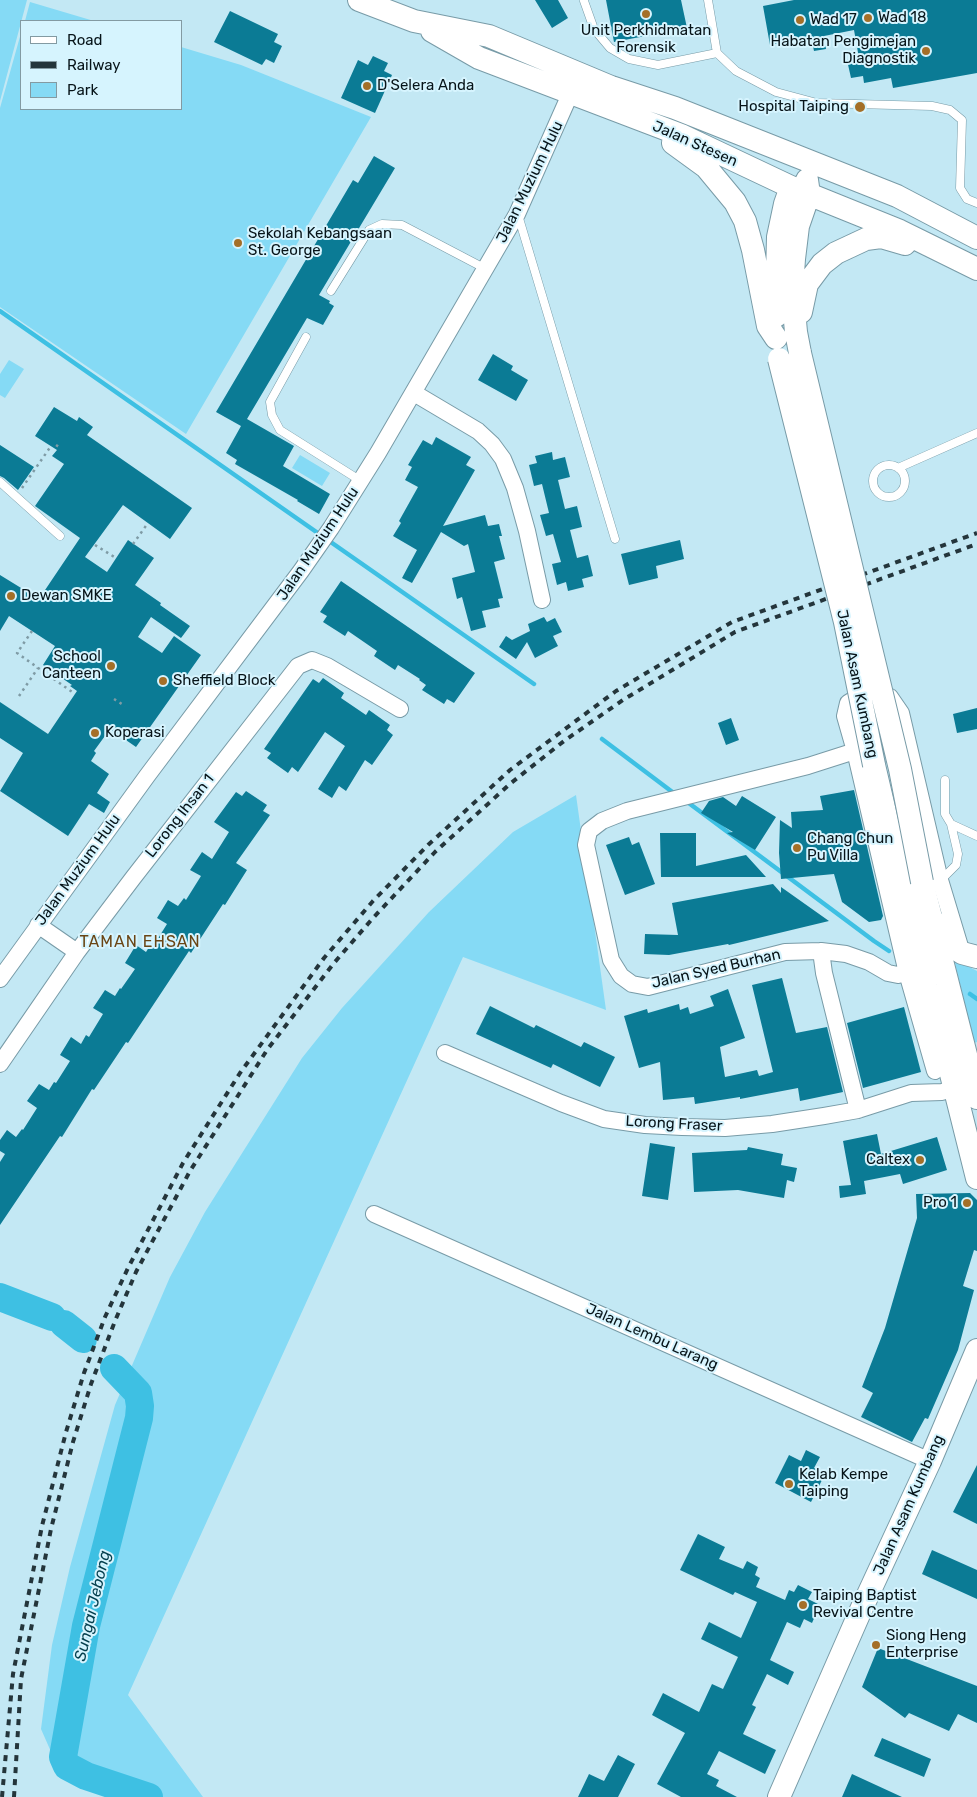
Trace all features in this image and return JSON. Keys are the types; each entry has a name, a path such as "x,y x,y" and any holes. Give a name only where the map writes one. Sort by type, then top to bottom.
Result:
{"main road":[{"name":"Jalan Stesen","path":"359,0 414,21 489,36 637,119 681,135 738,163 802,187 900,231 977,269"},
{"name":"Jalan Stesen","path":"575,83 611,87 675,108 897,196 977,238"},
{"path":"611,87 691,124 728,137 792,168 802,187 824,180 841,185 921,221 977,243"},
{"path":"637,119 706,167 735,202 745,221 753,250 768,326 788,346 807,284 816,271 836,253 866,239 881,237 977,269"},
{"name":"Jalan Asam Kumbang","path":"802,187 785,204 778,237 776,271 788,346 874,765 925,942 948,988 977,1178"},
{"name":"Jalan Asam Kumbang","path":"788,346 931,881 930,913 925,942 926,987 962,1075"},
{"path":"930,913 952,946 970,955"},
{"name":"Jalan Asam Kumbang","path":"779,1797 860,1612 930,1461 977,1350"}],"street":[{"name":"Jalan Muzium Hulu","path":"0,979 318,546 361,481 518,214 575,83"},
{"path":"414,392 478,431 492,444 503,459 515,488 527,531 542,600"},
{"name":"Lorong Ihsan 1","path":"0,1064 77,952 298,666 312,660 327,666 400,709"},
{"path":"962,1075 907,973 855,751 844,716 848,703 866,692 878,692 890,697 901,713 931,881 970,955"},
{"name":"Jalan Syed Burhan","path":"855,751 808,766 626,811 602,821 589,831 586,845 610,960 621,976 632,984 648,986 785,952 821,951 846,954 869,962 888,974 898,975 907,973"},
{"path":"38,925 77,952"},
{"path":"821,951 824,973 858,1110"},
{"name":"Lorong Fraser","path":"445,1054 561,1104 604,1119 645,1125 725,1128 772,1124 858,1110 962,1075"},
{"name":"Lorong Fraser","path":"911,1093 942,1092 962,1075"},
{"name":"Jalan Lembu Larang","path":"374,1214 930,1461"}],"lane":[{"path":"708,0 717,52 736,71 776,92 817,103 932,106 950,110 962,120 960,188 967,199 977,203"},
{"path":"584,1 594,28 610,48 629,59 658,64 717,52"},
{"path":"518,214 615,539"},
{"path":"331,291 368,230 382,224 402,225 486,269"},
{"path":"306,337 270,402 272,415 280,430 361,481"},
{"path":"898,468 904,477 904,488 896,495 880,494 873,481 876,472 884,466 889,465 898,468 977,433"},
{"path":"0,482 60,536"},
{"path":"931,881 956,865 958,854 951,824 945,814 945,780"},
{"path":"951,824 977,836"}],"path":[{"path":"22,490 51,446"},
{"path":"133,544 148,523"},
{"path":"95,545 116,558"},
{"path":"32,631 17,653 75,694"},
{"path":"19,696 38,668"},
{"path":"114,699 125,706"}],"green space":[{"path":"0,0 27,0 22,20 20,20 0,101"},
{"path":"30,2 91,20 25,20"},
{"path":"20,37 20,110 182,110 182,47 241,65 371,117 186,434 0,307 0,108"},
{"path":"9,360 24,369 5,398 0,395 0,374"},
{"path":"300,455 330,473 322,486 292,468"},
{"path":"576,795 606,1010 463,957 128,1695 203,1797 160,1797 85,1771 52,1754 41,1729 52,1645 70,1567 115,1405 170,1277 205,1212 302,1058 342,1008 429,912 513,832"},
{"path":"954,959 977,971 977,1042 974,1043"}],"building":[{"path":"535,0 558,0 568,18 552,28"},
{"name":"Unit Perkhidmatan Forensik","path":"606,0 681,0 687,28 614,42"},
{"path":"794,0 977,0 977,73 893,88 891,78 864,83 863,76 851,78 847,60 859,58 854,30 824,36 826,49 814,51 811,37 770,45 763,6"},
{"path":"230,11 278,34 274,42 282,46 274,63 266,59 262,65 214,42"},
{"name":"D'Selera Anda","path":"373,56 388,63 384,71 392,75 375,113 341,98 358,60 368,65"},
{"path":"374,156 395,168 319,295 330,301 329,303 334,306 323,325 307,318 247,419 294,446 283,466 330,494 319,514 235,464 237,460 226,453 241,426 216,412 353,180 358,183"},
{"path":"493,354 513,366 511,370 528,380 516,401 478,380"},
{"path":"54,407 77,421 79,417 93,427 87,435 192,508 170,539 123,505 85,557 107,572 128,540 154,558 135,585 190,626 181,638 151,617 138,637 162,653 174,636 201,655 136,747 110,729 94,751 96,753 91,761 109,774 97,793 110,802 104,813 89,804 68,836 0,791 23,753 0,738 0,702 48,734 77,691 70,686 72,685 43,665 55,646 9,616 0,631 0,575 39,599 80,538 35,506 64,464 52,456 57,450 35,436"},
{"path":"436,437 471,457 466,465 475,470 443,526 485,515 488,526 499,524 502,536 499,536 505,559 494,562 503,598 498,599 500,607 482,611 486,627 471,631 462,597 457,599 452,578 475,572 468,544 464,546 441,532 412,583 402,578 417,550 393,536 418,487 405,480 412,467 408,465 423,440 432,445"},
{"path":"0,445 34,467 18,490 0,476"},
{"path":"552,452 553,460 565,457 570,477 558,480 565,509 577,506 582,527 570,530 577,558 588,555 593,576 582,579 584,587 568,591 566,582 557,585 552,564 561,562 553,534 546,536 540,515 549,513 542,484 534,486 529,465 537,463 535,456"},
{"path":"680,540 684,559 656,566 658,578 629,585 621,554"},
{"path":"341,581 475,673 454,703 447,699 444,704 422,690 426,685 420,679 398,665 395,670 374,656 377,651 348,631 345,636 323,622 327,616 320,612"},
{"path":"544,617 547,622 555,618 562,632 553,636 558,646 535,658 527,642 516,659 499,647 506,636 512,640 530,631 528,624"},
{"path":"323,678 344,693 341,698 366,715 369,710 390,725 387,730 393,735 372,765 365,760 346,791 339,786 332,798 318,789 345,746 325,732 298,772 292,767 288,773 267,758 271,753 264,749 313,679 319,683"},
{"path":"977,708 977,729 957,733 953,714"},
{"path":"731,718 739,740 726,745 718,723"},
{"path":"854,790 883,916 881,920 869,922 842,902 834,874 781,879 779,853 780,820 792,828 791,812 823,810 820,796"},
{"path":"246,791 267,805 263,811 270,815 236,863 247,870 191,953 189,951 128,1043 126,1042 94,1090 92,1089 62,1137 60,1136 0,1225 0,1162 5,1154 0,1151 0,1140 7,1130 16,1137 23,1130 37,1108 27,1101 39,1084 49,1090 54,1082 56,1083 70,1061 60,1055 71,1037 81,1044 86,1035 89,1037 103,1014 93,1008 105,990 115,996 135,969 125,963 136,945 146,952 151,944 154,945 167,924 157,918 168,900 178,906 184,898 186,900 201,876 190,870 202,852 212,859 229,832 214,822 236,792 242,796"},
{"path":"742,796 776,817 755,850 727,833 733,832 701,813 709,801 723,797 736,806"},
{"path":"660,833 696,833 696,866 746,855 766,877 661,877"},
{"path":"629,837 632,845 639,842 655,884 625,895 606,845"},
{"path":"773,884 781,893 781,887 829,921 729,945 669,955 644,954 645,934 678,935 672,903"},
{"path":"782,978 796,1033 827,1027 843,1092 800,1101 798,1088 740,1099 740,1097 695,1104 694,1097 663,1100 660,1062 639,1068 624,1016 647,1009 648,1013 679,1004 680,1010 688,1007 690,1014 714,1006 710,996 728,989 745,1038 720,1047 725,1077 757,1070 759,1076 773,1072 752,985"},
{"path":"490,1006 534,1028 536,1025 581,1047 584,1042 615,1057 600,1087 553,1064 551,1068 476,1034"},
{"path":"904,1007 921,1072 863,1088 847,1023"},
{"path":"877,1134 881,1154 937,1137 947,1170 903,1184 900,1174 864,1181 866,1194 840,1198 839,1186 851,1185 843,1141"},
{"path":"650,1143 675,1147 668,1200 642,1196"},
{"path":"748,1147 783,1154 781,1165 797,1168 794,1182 787,1180 784,1198 738,1190 694,1192 692,1153 747,1150"},
{"path":"970,1193 977,1200 977,1251 974,1250 963,1286 974,1290 958,1350 928,1419 925,1418 912,1442 861,1417 873,1393 862,1387 885,1328 917,1218 916,1194"},
{"path":"806,1450 820,1457 814,1468 825,1474 811,1502 775,1483 789,1455 801,1461"},
{"path":"977,1465 977,1524 953,1512"},
{"path":"698,1534 725,1547 719,1559 743,1569 747,1561 758,1567 755,1575 760,1578 756,1587 785,1600 789,1590 794,1592 798,1585 812,1592 808,1599 820,1605 812,1623 804,1619 800,1628 787,1622 770,1660 794,1672 788,1685 767,1674 752,1705 756,1707 743,1734 776,1750 765,1774 719,1751 707,1774 719,1780 716,1786 737,1797 681,1797 657,1784 685,1733 652,1715 663,1693 699,1712 712,1684 723,1689 738,1657 701,1639 709,1622 741,1638 757,1602 735,1592 733,1595 680,1570"},
{"path":"932,1550 977,1570 977,1599 922,1574"},
{"path":"878,1648 977,1686 977,1723 958,1714 949,1731 909,1713 905,1718 862,1687"},
{"path":"882,1738 931,1759 924,1777 874,1756"},
{"path":"618,1755 635,1764 618,1797 578,1797 589,1774 604,1781"},
{"path":"852,1774 902,1797 842,1797"}],"waterway":[{"path":"0,311 534,684"},
{"path":"602,739 675,794"},
{"path":"686,801 889,951"},
{"path":"970,994 977,999"},
{"name":"Sungai Jebong","path":"0,1297 52,1317"},
{"name":"Sungai Jebong","path":"64,1324 83,1339"},
{"name":"Sungai Jebong","path":"114,1368 138,1393 139,1418 86,1626 63,1757 67,1766 86,1776 149,1797"}],"railway":[{"path":"2,1797 13,1674 42,1526 66,1432 84,1373 105,1317 128,1268 183,1163 240,1073 324,958 373,901 428,845 510,770 616,691 732,622 977,533"},
{"path":"14,1797 21,1679 51,1529 73,1442 91,1384 136,1272 190,1171 267,1050 334,963 435,852 511,783 564,741 623,700 735,632 977,544"}],"place":[{"name":"Unit Perkhidmatan Forensik","path":"646,14"},
{"name":"Wad 18","path":"868,18"},
{"name":"Wad 17","path":"800,20"},
{"name":"Habatan Pengimejan Diagnostik","path":"926,51"},
{"name":"D'Selera Anda","path":"367,86"},
{"name":"Hospital Taiping","path":"860,107"},
{"name":"Sekolah Kebangsaan St. George","path":"238,243"},
{"name":"Dewan SMKE","path":"11,596"},
{"name":"School Canteen","path":"111,666"},
{"name":"Sheffield Block","path":"163,681"},
{"name":"Koperasi","path":"95,733"},
{"name":"Chang Chun Pu Villa","path":"797,848"},
{"name":"Caltex","path":"920,1160"},
{"name":"Pro 1","path":"967,1203"},
{"name":"Kelab Kempe Taiping","path":"789,1484"},
{"name":"Taiping Baptist Revival Centre","path":"803,1605"},
{"name":"Siong Heng Enterprise","path":"876,1645"}],"district":[{"name":"TAMAN EHSAN","path":"140,942"}]}
